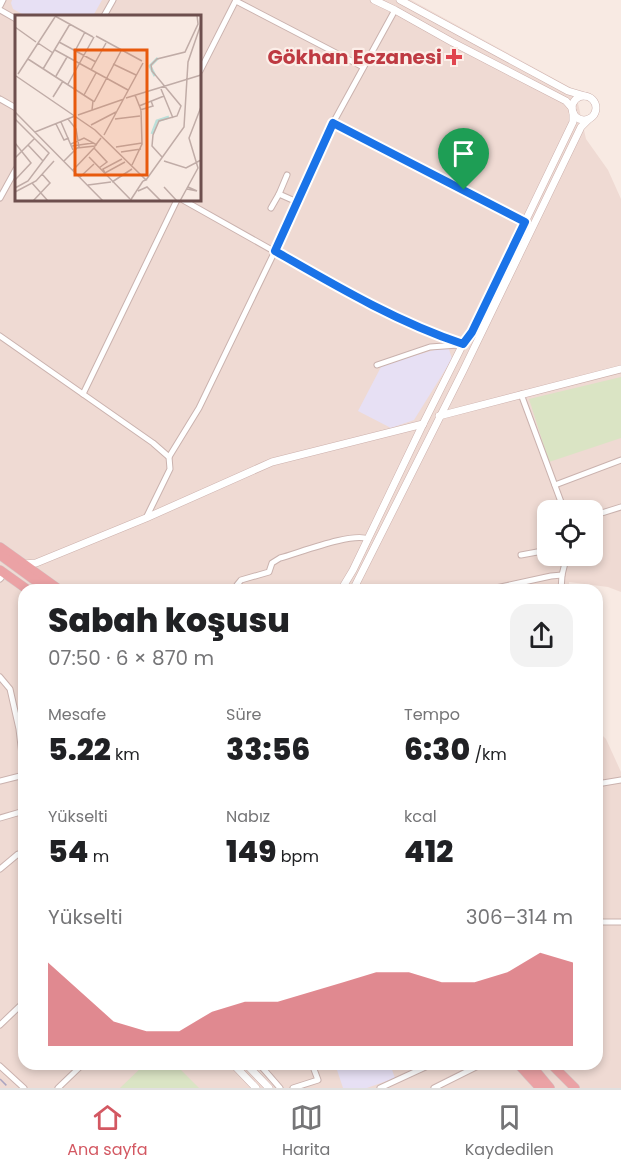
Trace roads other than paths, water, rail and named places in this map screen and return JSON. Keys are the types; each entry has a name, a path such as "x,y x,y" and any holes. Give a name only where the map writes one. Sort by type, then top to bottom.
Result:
{"highway":[{"path":"0,547 24,564 36,568 53,584"},
{"path":"0,555 40,584"},
{"path":"0,576 18,585"},
{"path":"0,576 18,590"},
{"path":"526,1070 547,1087"},
{"path":"534,1070 547,1087"},
{"path":"557,1070 575,1088"}],"main road":[{"path":"374,0 566,101 578,118 589,119"},
{"path":"356,584 581,127 595,113 596,106 592,99 568,91 400,0"},
{"path":"345,584 463,344 472,332 573,122 573,104 578,98 585,96"},
{"path":"439,416 621,369"},
{"path":"36,568 272,462 423,424"},
{"path":"239,1070 256,1088"},
{"path":"252,1070 269,1088"}],"street":[{"path":"3,0 0,8 15,19"},
{"path":"105,15 113,0"},
{"path":"201,69 236,0 363,67"},
{"path":"146,518 170,469 169,457 199,408 275,251 333,123 395,10"},
{"path":"0,99 15,107"},
{"path":"333,123 525,222"},
{"path":"0,198 15,171"},
{"path":"272,208 287,175"},
{"path":"279,194 297,202"},
{"path":"82,394 177,201"},
{"path":"185,201 350,294 437,336 463,344"},
{"path":"0,336 153,443 169,457"},
{"path":"377,365 430,347 463,344"},
{"path":"521,394 560,500"},
{"path":"555,485 621,460"},
{"path":"603,513 621,507"},
{"path":"238,584 241,580 269,572 272,563 280,558 343,539 359,537 368,539"},
{"path":"521,555 537,552"},
{"path":"561,584 564,566"},
{"path":"514,584 562,575"},
{"path":"0,677 10,689 18,725"},
{"path":"0,691 10,689"},
{"path":"0,781 18,776"},
{"path":"603,783 621,780"},
{"path":"0,818 18,813"},
{"path":"0,869 18,854"},
{"path":"603,922 621,922"},
{"path":"0,1025 18,1008"},
{"path":"0,1066 24,1088"},
{"path":"58,1088 77,1070"},
{"path":"266,1070 280,1088"},
{"path":"293,1088 318,1080 314,1070"},
{"path":"380,1088 419,1070"},
{"path":"434,1088 471,1070"}],"railway":[{"path":"0,1079 9,1088"}],"place":[{"name":"Gökhan Eczanesi","path":"454,57"}]}
